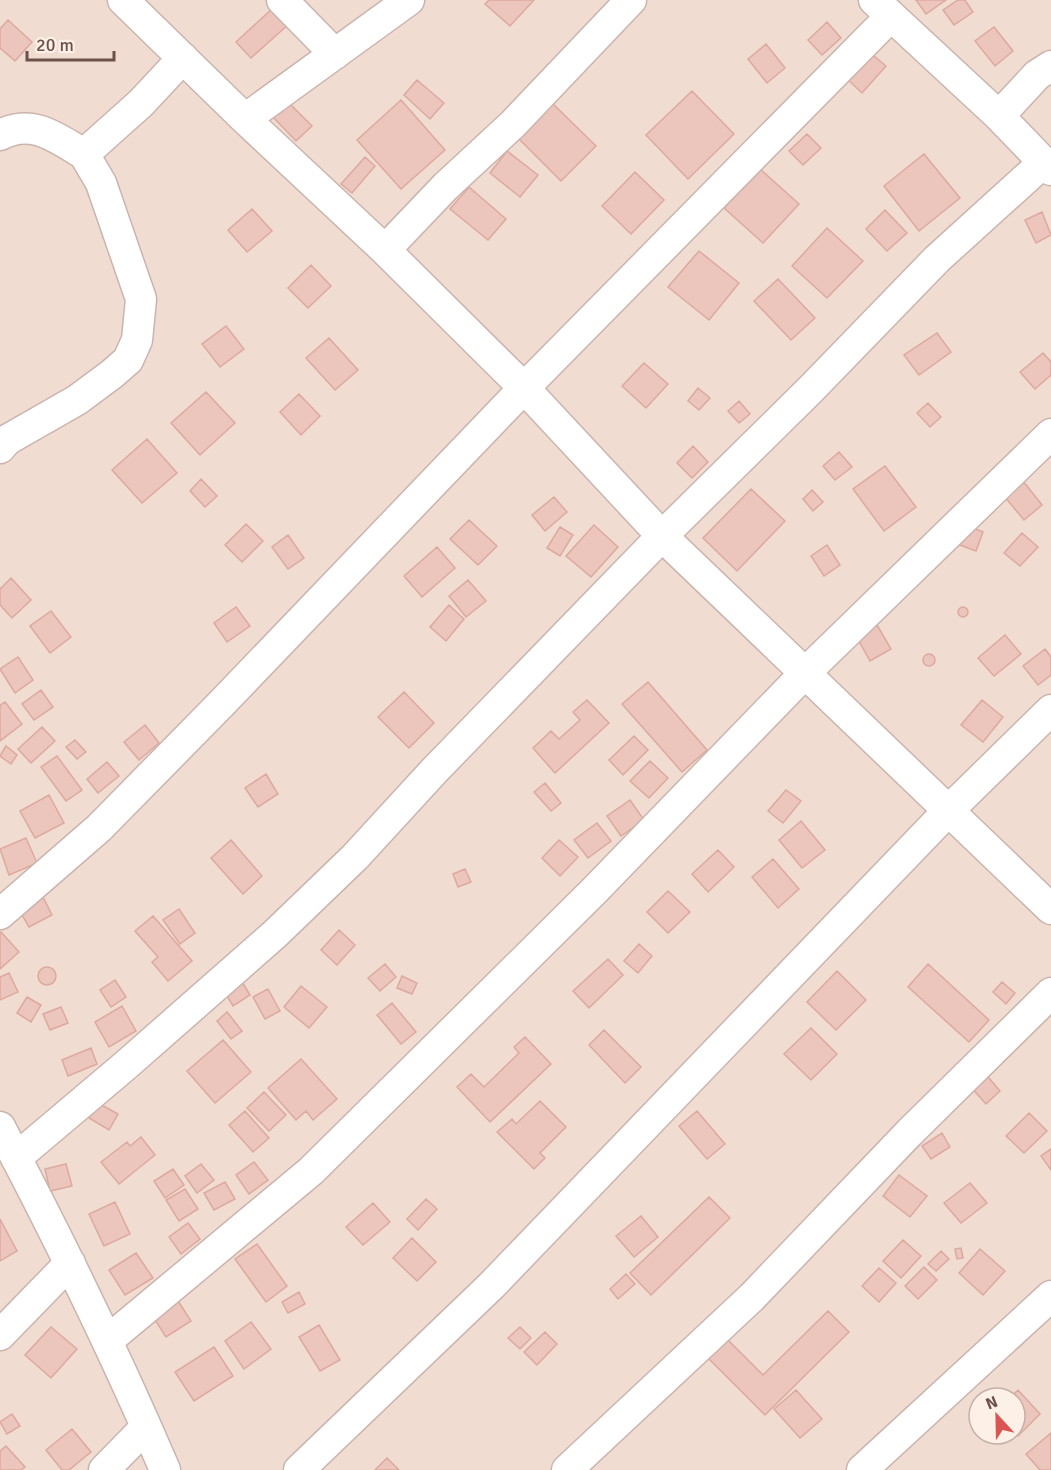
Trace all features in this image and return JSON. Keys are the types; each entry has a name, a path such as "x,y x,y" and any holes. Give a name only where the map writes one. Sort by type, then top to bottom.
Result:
{"street":[{"path":"123,0 245,119 385,250 524,388 662,536 1051,909"},
{"path":"282,0 335,54"},
{"path":"245,119 409,0"},
{"path":"385,250 446,186 513,124 631,0"},
{"path":"0,914 107,820 222,703 524,388 882,8 999,116 1048,166 937,259 811,389 662,536 355,856 275,934 16,1158"},
{"path":"84,154 141,103 183,58"},
{"path":"999,116 1037,75 1051,66"},
{"path":"0,135 24,128 43,130 84,154 101,183 141,299 137,340 128,360 77,400 7,440 0,448"},
{"path":"107,1341 311,1171 594,891 806,672 1051,434"},
{"path":"299,1470 491,1287 949,810 1051,710"},
{"path":"567,1470 752,1297 909,1133 1051,993"},
{"path":"0,1127 70,1263 165,1470"},
{"path":"0,1335 70,1263"},
{"path":"862,1470 1051,1296"},
{"path":"104,1470 146,1427"}],"shaded area":[{"path":"0,0 1051,0 1051,1470 0,1470"}],"building":[{"path":"489,0 534,0 510,26 485,4"},
{"path":"916,0 946,0 926,14"},
{"path":"958,0 965,0 973,12 954,25 943,10"},
{"path":"274,7 290,23 251,58 236,42"},
{"path":"8,20 32,42 15,61 0,48 0,29"},
{"path":"827,22 841,38 822,55 808,40"},
{"path":"994,27 1013,51 995,66 975,41"},
{"path":"766,44 785,68 767,83 748,59"},
{"path":"867,50 886,66 862,93 844,76"},
{"path":"417,80 444,103 430,119 404,95"},
{"path":"692,91 734,134 688,179 646,135"},
{"path":"284,98 312,126 296,141 269,113"},
{"path":"401,100 445,150 401,189 357,140"},
{"path":"551,102 596,146 561,181 517,137"},
{"path":"807,134 821,148 803,165 789,151"},
{"path":"507,151 538,175 520,197 490,173"},
{"path":"924,154 960,198 919,231 884,186"},
{"path":"365,157 375,166 352,193 341,184"},
{"path":"759,168 799,204 763,243 724,208"},
{"path":"635,172 664,200 631,234 602,206"},
{"path":"469,187 506,219 488,240 450,209"},
{"path":"252,209 272,231 247,252 228,230"},
{"path":"885,210 907,233 887,251 866,229"},
{"path":"1042,212 1051,235 1036,243 1025,220"},
{"path":"827,228 863,261 827,298 792,266"},
{"path":"699,251 739,283 709,320 668,287"},
{"path":"311,265 331,286 308,308 288,288"},
{"path":"778,279 815,318 791,340 754,301"},
{"path":"226,326 244,349 220,367 202,344"},
{"path":"937,333 951,352 919,375 904,355"},
{"path":"329,338 358,370 335,390 306,358"},
{"path":"1043,353 1051,362 1051,375 1035,389 1020,372"},
{"path":"644,363 668,384 646,408 622,386"},
{"path":"698,388 710,398 699,410 688,401"},
{"path":"206,392 235,423 200,455 171,423"},
{"path":"299,394 320,416 301,435 280,412"},
{"path":"739,401 750,414 739,423 728,411"},
{"path":"928,403 941,417 930,427 917,413"},
{"path":"147,439 177,473 142,503 112,470"},
{"path":"693,446 708,462 692,478 677,463"},
{"path":"839,452 852,467 835,480 823,466"},
{"path":"885,466 916,507 884,531 853,489"},
{"path":"201,479 217,496 205,507 190,491"},
{"path":"1023,481 1042,505 1024,520 1004,496"},
{"path":"751,489 785,521 737,571 703,538"},
{"path":"812,490 823,502 813,511 803,499"},
{"path":"554,497 567,512 545,531 532,515"},
{"path":"469,520 497,546 478,565 450,539"},
{"path":"246,524 263,541 242,562 225,545"},
{"path":"594,525 618,547 591,577 566,556"},
{"path":"968,526 983,532 976,551 960,545"},
{"path":"560,527 573,535 560,556 547,548"},
{"path":"1022,533 1038,547 1020,566 1004,553"},
{"path":"288,535 304,558 288,569 272,547"},
{"path":"827,545 840,565 824,576 811,556"},
{"path":"437,547 455,568 422,597 404,576"},
{"path":"11,578 31,600 12,618 0,605 0,589"},
{"path":"468,580 486,601 466,617 449,596"},
{"path":"449,605 464,619 446,641 430,627"},
{"path":"236,607 250,626 227,642 214,623"},
{"path":"963,607 967,608 967,616 963,617 959,616 958,612 959,608"},
{"path":"51,611 71,637 50,653 30,626"},
{"path":"877,625 891,649 870,661 856,636"},
{"path":"1005,635 1021,654 994,676 978,658"},
{"path":"1045,649 1051,657 1051,675 1038,685 1023,666"},
{"path":"929,654 935,660 929,666 923,660"},
{"path":"18,657 33,680 15,693 0,669"},
{"path":"648,682 707,750 682,772 622,704"},
{"path":"41,690 53,707 34,720 22,704"},
{"path":"404,692 434,723 409,748 378,717"},
{"path":"587,700 609,723 555,773 533,748 551,731 559,739 580,720 573,712"},
{"path":"982,700 1003,717 983,742 961,725"},
{"path":"5,702 22,724 0,741 0,705"},
{"path":"145,725 159,743 139,760 124,742"},
{"path":"42,727 55,741 31,763 18,749"},
{"path":"634,736 648,750 623,775 609,760"},
{"path":"75,740 86,752 77,759 66,747"},
{"path":"6,746 17,755 11,764 0,756"},
{"path":"57,756 82,790 66,801 41,767"},
{"path":"650,761 668,778 649,798 630,781"},
{"path":"107,762 119,776 98,793 87,779"},
{"path":"266,774 278,794 258,807 245,788"},
{"path":"545,783 561,803 551,811 534,792"},
{"path":"786,790 801,801 783,823 768,811"},
{"path":"49,795 64,823 35,838 20,811"},
{"path":"630,800 644,820 621,836 607,816"},
{"path":"801,821 825,850 802,868 779,840"},
{"path":"597,823 611,841 588,858 574,840"},
{"path":"26,838 37,863 9,875 0,849"},
{"path":"231,840 262,876 243,894 211,858"},
{"path":"559,840 578,857 560,876 542,858"},
{"path":"718,850 734,867 708,892 692,874"},
{"path":"773,859 799,889 778,908 752,877"},
{"path":"465,869 471,882 458,887 453,874"},
{"path":"668,891 690,912 668,933 647,912"},
{"path":"41,893 52,915 29,927 17,906"},
{"path":"179,909 195,933 180,944 163,920"},
{"path":"153,916 192,961 168,981 152,962 158,957 135,931"},
{"path":"339,930 355,945 337,965 321,950"},
{"path":"0,933 19,952 0,969"},
{"path":"639,944 652,956 638,973 624,961"},
{"path":"608,959 623,975 589,1008 573,991"},
{"path":"385,964 396,977 380,991 368,978"},
{"path":"928,964 989,1020 969,1042 908,987"},
{"path":"43,967 51,967 56,972 54,983 43,985 38,980 38,972"},
{"path":"837,971 866,1000 836,1030 807,1002"},
{"path":"9,973 18,992 0,1000 0,977"},
{"path":"238,975 250,995 233,1006 221,986"},
{"path":"402,976 417,983 412,994 397,988"},
{"path":"115,980 126,997 111,1007 100,990"},
{"path":"1002,982 1015,993 1006,1004 993,992"},
{"path":"301,986 327,1007 309,1028 284,1007"},
{"path":"268,989 280,1011 265,1019 253,997"},
{"path":"27,997 41,1005 31,1022 17,1013"},
{"path":"392,1003 416,1032 401,1044 377,1015"},
{"path":"122,1006 136,1031 109,1047 95,1022"},
{"path":"61,1007 68,1023 50,1030 43,1014"},
{"path":"227,1012 242,1031 231,1039 217,1021"},
{"path":"811,1028 837,1054 811,1080 784,1054"},
{"path":"604,1030 641,1067 625,1083 589,1045"},
{"path":"525,1037 551,1064 490,1122 457,1087 471,1074 484,1087 519,1053 514,1047"},
{"path":"223,1040 251,1072 215,1103 187,1071"},
{"path":"91,1048 97,1064 68,1076 62,1060"},
{"path":"301,1059 337,1099 313,1120 306,1111 296,1120 268,1088"},
{"path":"983,1071 1000,1091 986,1104 968,1084"},
{"path":"264,1092 286,1115 269,1131 247,1108"},
{"path":"540,1101 566,1127 540,1153 545,1158 534,1169 497,1132 512,1119 516,1124"},
{"path":"98,1103 118,1114 109,1130 89,1118"},
{"path":"245,1111 269,1138 253,1152 229,1125"},
{"path":"697,1111 725,1144 707,1159 679,1126"},
{"path":"1029,1113 1047,1131 1024,1153 1006,1136"},
{"path":"942,1133 950,1147 931,1159 922,1146"},
{"path":"141,1137 155,1155 119,1184 101,1162 127,1142 130,1146"},
{"path":"1051,1149 1051,1170 1041,1156"},
{"path":"254,1162 268,1180 249,1194 236,1175"},
{"path":"66,1164 72,1186 50,1191 45,1169"},
{"path":"201,1164 214,1180 197,1193 185,1176"},
{"path":"173,1169 184,1185 165,1198 154,1181"},
{"path":"899,1175 927,1196 910,1217 883,1196"},
{"path":"225,1182 235,1199 214,1210 204,1193"},
{"path":"970,1183 987,1203 961,1223 944,1203"},
{"path":"185,1189 198,1209 179,1221 166,1200"},
{"path":"709,1197 730,1218 651,1295 630,1273"},
{"path":"426,1199 437,1209 418,1230 407,1219"},
{"path":"115,1202 130,1234 104,1246 89,1214"},
{"path":"373,1203 390,1222 363,1245 346,1227"},
{"path":"641,1216 658,1237 634,1257 616,1236"},
{"path":"0,1219 17,1251 0,1261"},
{"path":"188,1223 200,1239 181,1254 169,1237"},
{"path":"412,1238 436,1262 417,1281 393,1258"},
{"path":"903,1240 921,1256 901,1278 883,1261"},
{"path":"257,1244 287,1286 266,1302 235,1259"},
{"path":"961,1248 963,1258 957,1259 955,1249"},
{"path":"980,1249 1005,1271 983,1295 959,1273"},
{"path":"941,1251 949,1259 936,1271 928,1264"},
{"path":"136,1253 153,1278 125,1295 109,1270"},
{"path":"924,1267 937,1280 918,1299 905,1286"},
{"path":"879,1268 896,1283 879,1302 862,1286"},
{"path":"626,1274 635,1284 618,1299 610,1289"},
{"path":"299,1292 305,1304 288,1313 282,1302"},
{"path":"173,1293 191,1321 166,1337 148,1309"},
{"path":"828,1311 849,1332 765,1415 704,1354 723,1335 763,1375"},
{"path":"251,1322 271,1349 244,1369 225,1341"},
{"path":"319,1325 340,1360 320,1371 299,1337"},
{"path":"51,1327 77,1349 51,1378 25,1355"},
{"path":"520,1327 531,1338 520,1349 508,1338"},
{"path":"545,1332 557,1344 537,1365 524,1352"},
{"path":"214,1347 233,1376 194,1401 175,1372"},
{"path":"796,1390 822,1419 800,1438 774,1409"},
{"path":"1027,1400 1040,1414 1027,1427"},
{"path":"12,1414 20,1426 7,1434 0,1422"},
{"path":"72,1429 91,1452 69,1470 62,1470 46,1450"},
{"path":"1051,1433 1051,1470 1040,1470 1026,1454"},
{"path":"6,1446 25,1467 21,1470 0,1470 0,1451"},
{"path":"387,1458 399,1470 375,1470"}]}
